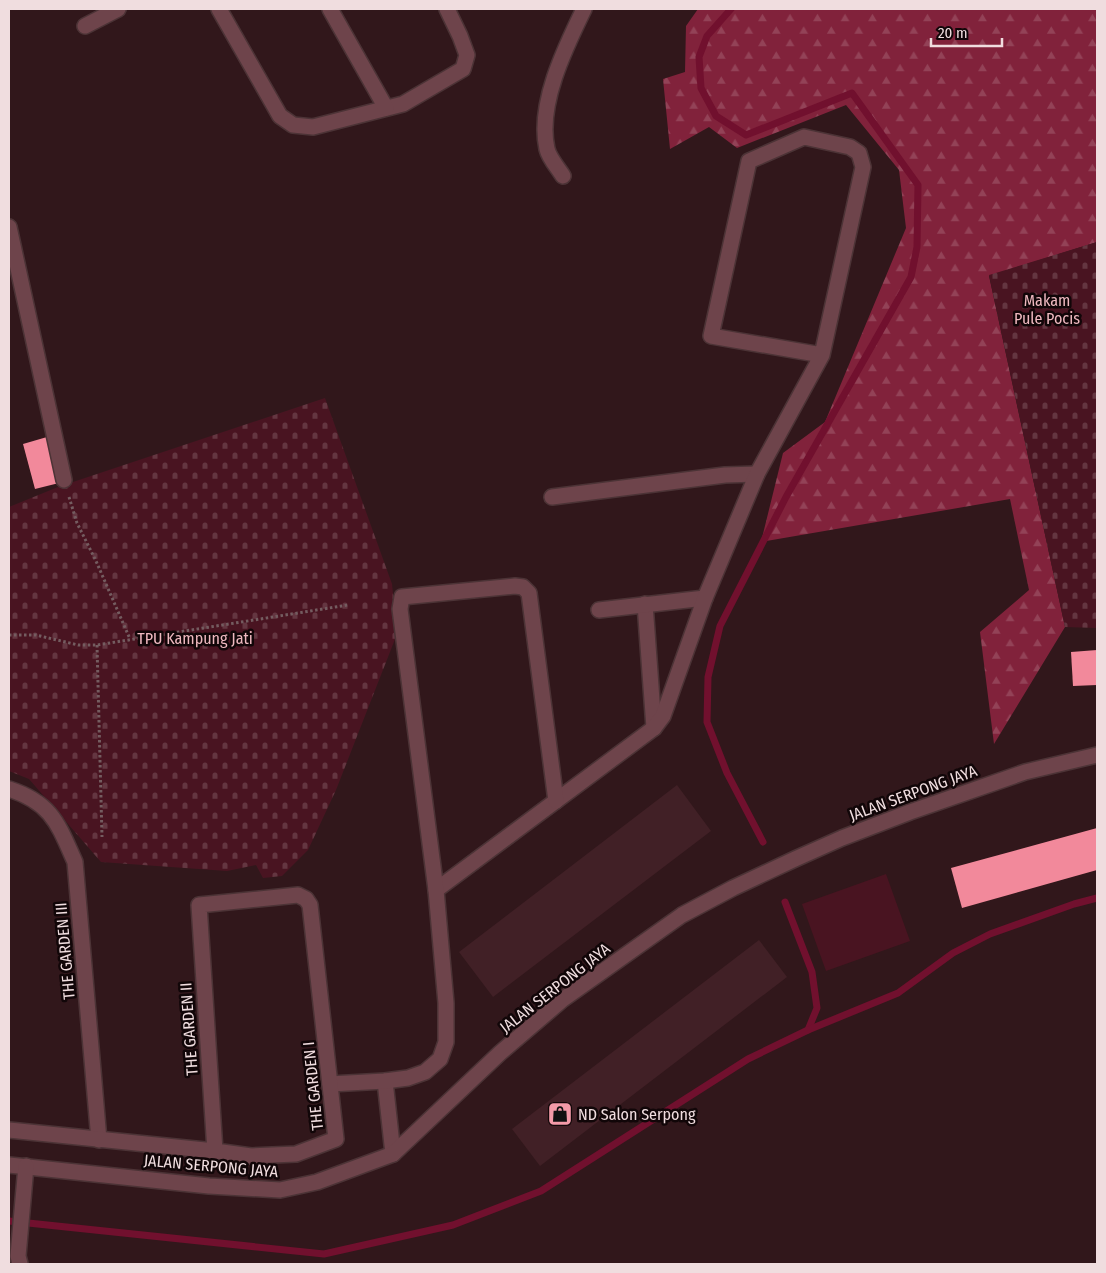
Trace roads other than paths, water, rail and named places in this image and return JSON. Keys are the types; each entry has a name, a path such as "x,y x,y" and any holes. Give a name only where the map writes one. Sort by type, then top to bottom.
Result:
{"street":[{"path":"85,26 118,9"},
{"path":"219,9 280,116 293,125 313,127 403,104 463,69 467,55 447,9"},
{"path":"330,9 386,108"},
{"path":"562,176 547,150 545,115 562,54 584,9"},
{"path":"436,890 654,728 663,716 705,598 757,474 822,355 863,166 859,153 850,147 804,137 749,161 711,336 822,355"},
{"path":"9,227 64,480"},
{"path":"552,497 725,475 757,474"},
{"path":"330,1084 385,1081 408,1078 425,1072 440,1059 446,1042 446,1003 436,890 400,610 402,597 515,586 523,587 529,593 556,801"},
{"path":"599,610 705,598"},
{"path":"645,604 654,728"},
{"name":"JALAN SERPONG JAYA","path":"9,1165 209,1186 280,1190 317,1182 393,1154 500,1053 562,1000 682,915 795,859 901,815 1025,772 1097,755"},
{"name":"THE GARDEN III","path":"9,789 39,804 49,812 58,824 75,862 99,1140"},
{"name":"THE GARDEN I","path":"9,1130 251,1156 296,1154 336,1139 310,904 298,894 199,905"},
{"name":"THE GARDEN II","path":"199,905 215,1151"},
{"path":"385,1081 393,1154"},
{"path":"19,1260 26,1166"}],"waterway":[{"path":"731,9 707,36 699,57 701,88 716,116 746,135 852,93 918,185 917,247 911,277 786,497 720,626 708,677 707,722 727,773 763,842"},
{"path":"9,1221 324,1254 453,1225 541,1191 748,1059 808,1030 898,993 953,953 990,934 1074,904 1097,898"},
{"path":"785,902 812,972 817,1008 808,1030"}],"place":[{"name":"ND Salon Serpong","path":"560,1114"}],"park label":[{"name":"Makam Pule Pocis","path":"1047,309"},
{"name":"TPU Kampung Jati","path":"195,638"}]}
